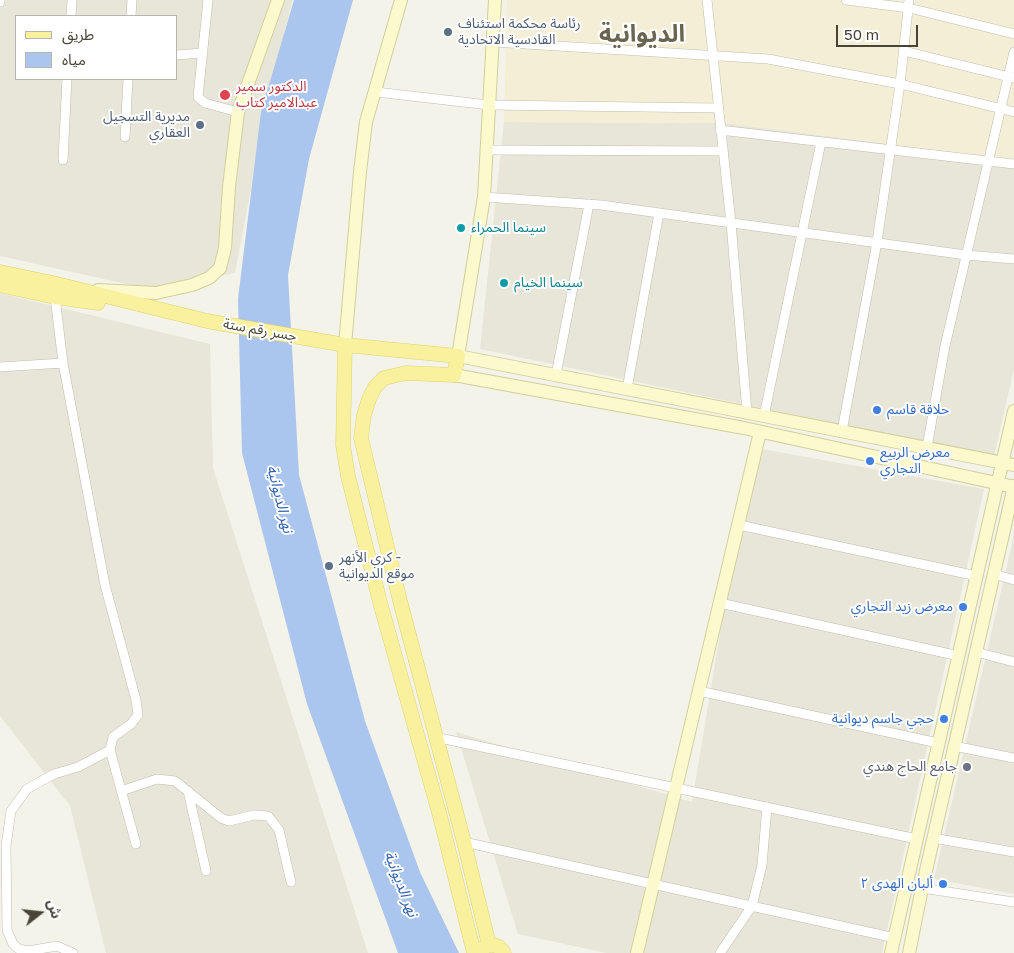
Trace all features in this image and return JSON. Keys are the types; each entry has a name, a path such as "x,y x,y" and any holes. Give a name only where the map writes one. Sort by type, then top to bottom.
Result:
{"main road":[{"path":"71,288 156,293 192,285 209,278 217,272 224,259 229,187 238,112 278,0"},
{"path":"401,0 366,122 362,144 345,345 343,445 353,500 381,606 480,950"},
{"path":"454,375 484,197 495,0"},
{"path":"0,272 159,310"},
{"path":"0,285 55,297 159,310"},
{"name":"جسر رقم ستة","path":"159,310 207,321 345,345 458,356"},
{"path":"458,356 1009,463"},
{"path":"480,950 464,842 400,601 361,438 364,415 369,398 375,388 384,378 406,373 454,375 622,404 1014,487 922,888 909,953"},
{"path":"891,953 999,484 1009,463 1014,411"},
{"path":"637,953 760,432"},
{"path":"381,606 400,601"},
{"path":"440,816 456,814"},
{"path":"480,950 494,945 508,952"}],"street":[{"path":"71,15 72,0"},
{"path":"131,15 132,0"},
{"path":"208,0 198,96 205,103 238,112"},
{"path":"707,0 747,412"},
{"path":"846,0 909,4 1014,34"},
{"path":"842,431 877,242 900,84 909,4"},
{"path":"493,42 712,54 768,59 900,84 1014,112"},
{"path":"904,51 1011,78"},
{"path":"927,447 945,346 1001,109 1011,78 1014,52"},
{"path":"178,55 202,53"},
{"path":"63,160 67,80"},
{"path":"125,137 128,80"},
{"path":"376,92 489,105 718,108"},
{"path":"720,130 890,148 1014,164"},
{"path":"764,416 821,142"},
{"path":"486,150 722,151"},
{"path":"484,197 589,204 966,255 1014,259"},
{"path":"556,375 589,204"},
{"path":"627,389 659,213"},
{"path":"55,297 64,363 105,585 136,700 138,715 131,724 113,737 110,750 136,844"},
{"path":"0,367 64,363"},
{"path":"739,525 977,576"},
{"path":"994,574 1014,580"},
{"path":"720,603 958,656"},
{"path":"976,652 1014,662"},
{"path":"699,692 938,743"},
{"path":"435,737 917,839"},
{"path":"954,746 1014,758"},
{"path":"73,953 56,946 28,951 19,949 13,944 7,930 6,846 11,810 27,789 54,774 78,767 110,750"},
{"path":"121,791 157,779 175,781 221,818 229,821 254,815 268,816 278,830 290,882"},
{"path":"188,791 206,871"},
{"path":"720,953 752,906 762,865 766,807"},
{"path":"934,838 1014,852"},
{"path":"464,842 894,938"},
{"path":"922,888 1014,902"}],"shaded area":[{"path":"0,0 293,0 272,79 235,273 153,290 0,256"},
{"path":"507,0 1014,0 1014,160 725,123 504,122"},
{"path":"504,122 725,123 1014,160 1014,369 994,457 480,349"},
{"path":"0,293 210,344 213,468 368,953 106,953 70,806 0,716"},
{"path":"751,447 984,489 882,953 606,953 518,934 456,732 692,802"},
{"path":"1014,535 1014,894 934,879"}],"water":[{"name":"نهر الديوانية","path":"294,0 353,0 309,159 288,275 299,475 365,721 420,872 459,953 398,953 307,704 242,453 238,299 261,112"}],"place":[{"name":"رئاسة محكمة استئناف القادسية الاتحادية","path":"448,32"},
{"name":"الدكتور سمير عبدالامير كتاب","path":"225,95"},
{"name":"مديرية التسجيل العقاري","path":"200,125"},
{"name":"سينما الحمراء","path":"461,228"},
{"name":"سينما الخيام","path":"504,283"},
{"name":"حلاقة قاسم","path":"877,410"},
{"name":"معرض الربيع التجاري","path":"870,461"},
{"name":"كري الأنهر - موقع الديوانية","path":"329,566"},
{"name":"معرض زيد التجاري","path":"963,607"},
{"name":"حجي جاسم ديوانية","path":"944,719"},
{"name":"جامع الحاج هندي","path":"967,767"},
{"name":"ألبان الهدى ٢","path":"943,884"}],"district":[{"name":"الديوانية","path":"642,34"}]}
